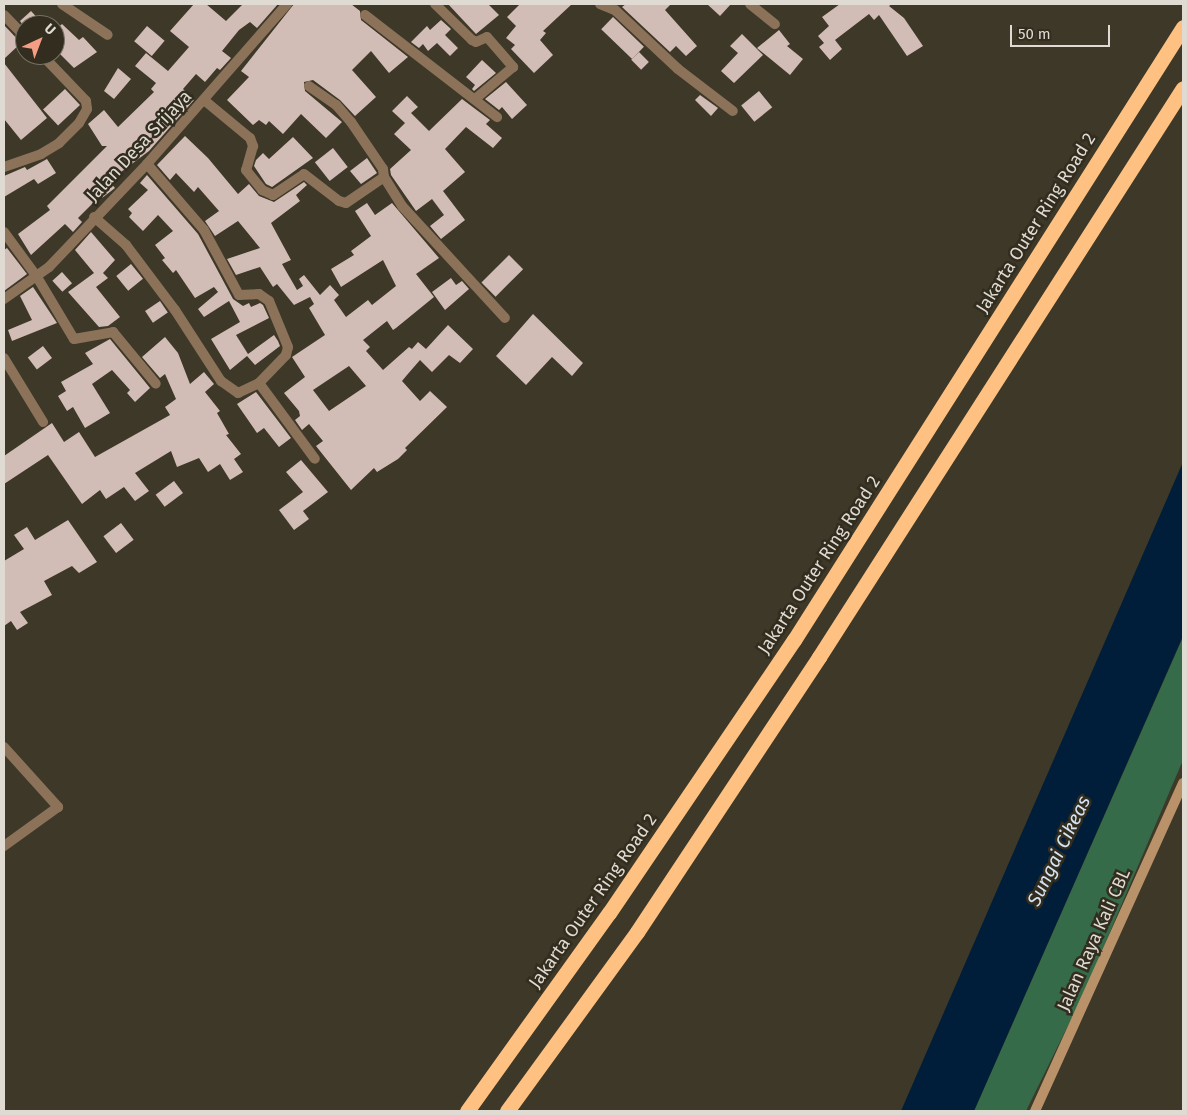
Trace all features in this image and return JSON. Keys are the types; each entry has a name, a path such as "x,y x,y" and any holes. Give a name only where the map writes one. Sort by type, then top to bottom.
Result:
{"highway":[{"name":"Jakarta Outer Ring Road 2","path":"468,1111 609,913 794,640 1183,27"},
{"path":"507,1111 637,932 808,674 1183,88"}],"street":[{"path":"62,4 108,35"},
{"name":"Jalan Desa Srijaya","path":"4,299 37,277 147,164 287,4"},
{"path":"435,4 472,40 476,42 487,36 513,67 475,99"},
{"path":"600,4 615,10 678,70 734,111"},
{"path":"750,4 775,24"},
{"path":"4,15 15,27"},
{"path":"365,15 432,69 498,117"},
{"path":"4,167 41,154 59,143 79,123 87,109 86,101 52,65"},
{"path":"309,86 336,105 351,122 375,155 384,176 402,206 505,318"},
{"path":"204,100 250,138 253,146 246,170 270,195 304,174 345,203 384,176"},
{"path":"94,217 126,245 175,310 221,381 238,393 259,383 286,355 288,347 269,301 259,294 240,295 204,230 147,164"},
{"path":"4,232 37,277 74,339 113,332 156,384"},
{"path":"4,358 43,422"},
{"path":"259,383 314,459"},
{"path":"4,747 58,807 4,846"},
{"name":"Jalan Raya Kali CBL","path":"1035,1111 1183,783"}],"green space":[{"path":"1183,637 1183,760 1084,993 1026,1111 974,1111"}],"water":[{"name":"Sungai Cikeas","path":"1183,462 1183,636 974,1111 901,1111"}],"building":[{"path":"194,4 206,4 226,21 243,4 278,4 257,28 250,22 239,30 222,51 231,58 220,70 217,68 205,82 196,74 183,89 194,100 149,151 109,181 115,188 102,198 100,196 78,218 82,222 73,232 65,224 31,255 18,234 50,210 47,206 107,146 102,146 88,124 104,110 118,127 154,92 151,89 156,83 135,66 146,53 168,71 189,47 170,31"},
{"path":"294,4 351,4 360,11 361,20 408,57 389,73 371,51 352,70 376,97 355,116 340,100 313,80 304,82 305,91 342,122 326,138 301,114 283,134 269,121 266,125 259,120 253,125 227,100 249,77 241,71"},
{"path":"448,4 488,4 499,15 476,34"},
{"path":"520,4 572,4 543,31 546,33 540,40 553,55 534,73 511,49 515,45 506,38 516,26 507,17"},
{"path":"626,4 671,4 665,10 697,46 686,56 676,46 670,52 622,7"},
{"path":"707,4 731,4 720,16"},
{"path":"840,4 892,4 889,6 904,18 923,46 907,56 879,15 874,20 869,14 835,40 842,49 830,60 819,47 824,43 818,36 829,26 822,17"},
{"path":"31,11 35,15 27,15"},
{"path":"613,17 644,47 632,59 601,29"},
{"path":"441,20 451,29 445,35 458,48 450,56 437,43 428,51 423,44 419,48 411,42 427,26 430,30"},
{"path":"4,25 15,37 15,49 4,59"},
{"path":"147,26 165,41 152,56 134,41"},
{"path":"65,27 79,40 83,37 97,52 74,68 65,59"},
{"path":"779,30 790,44 787,46 803,59 790,75 757,48"},
{"path":"742,34 763,55 734,83 721,71 738,53 730,46"},
{"path":"639,52 649,62 641,70 631,60"},
{"path":"482,60 496,73 474,91 472,89 475,85 466,77"},
{"path":"4,63 47,118 21,140 4,119"},
{"path":"118,68 131,79 114,99 104,91"},
{"path":"506,82 527,105 512,119 502,107 499,110 485,99"},
{"path":"65,89 80,105 58,126 43,109"},
{"path":"759,91 772,107 754,122 741,105"},
{"path":"700,95 718,108 711,116 695,100"},
{"path":"407,96 418,107 411,113 429,131 462,99 490,120 486,124 502,138 493,148 466,127 445,149 465,172 443,191 465,220 441,239 430,226 444,215 432,199 416,211 391,175 390,169 411,150 394,134 405,123 392,111"},
{"path":"185,136 208,158 238,194 249,184 259,196 274,202 304,182 307,185 296,195 300,201 271,223 291,260 282,264 297,290 303,286 299,279 304,275 320,295 330,285 339,295 334,300 346,317 368,300 372,305 396,286 383,260 341,287 331,269 354,255 351,251 371,236 355,211 367,203 375,215 392,203 439,258 416,274 434,297 393,330 387,321 363,340 370,347 366,351 383,370 409,347 412,349 418,342 426,349 448,325 473,349 460,363 449,355 432,372 420,360 402,381 420,401 430,391 447,407 405,448 407,450 398,459 377,472 374,468 351,490 316,446 323,441 309,424 302,430 295,420 300,416 299,411 284,393 305,377 292,357 325,335 309,308 314,304 310,297 294,305 277,284 273,287 260,267 236,275 227,259 260,248 238,221 215,236 205,221 219,211 198,187 194,192 176,173 170,180 157,165","holes":["349,366 366,386 329,411 313,390"]},
{"path":"293,137 313,158 272,187 266,184 254,166 256,160 263,153 269,159"},
{"path":"333,148 348,167 330,181 315,162"},
{"path":"367,158 377,173 361,184 350,171"},
{"path":"47,159 56,173 38,184 34,179 4,197 4,176 25,167 27,170"},
{"path":"147,175 198,234 233,299 243,306 249,303 251,307 260,303 263,305 269,318 236,335 248,354 274,335 278,341 280,346 255,365 247,356 230,370 211,339 240,322 229,301 204,317 198,309 218,292 214,287 195,298 176,270 173,273 162,260 165,258 155,245 173,231 158,215 143,231 129,217 132,213 128,209 148,190 140,183"},
{"path":"91,232 115,260 103,273 108,278 96,287 120,317 108,326 99,327 68,292 94,273 75,250"},
{"path":"7,248 27,274 4,291 4,250"},
{"path":"509,255 523,269 496,297 481,283"},
{"path":"131,264 143,279 128,291 116,276"},
{"path":"62,272 72,283 62,292 52,281"},
{"path":"451,278 456,285 462,281 469,289 445,310 432,292"},
{"path":"33,287 57,323 12,341 8,330 32,320 20,296"},
{"path":"160,301 168,313 153,323 145,311"},
{"path":"533,314 583,363 572,376 552,357 526,385 496,356"},
{"path":"165,337 178,353 190,384 204,372 214,384 205,392 220,411 217,413 229,434 226,435 241,454 234,459 243,472 230,480 220,464 208,472 199,458 177,467 171,451 135,473 149,491 135,501 124,487 106,499 100,490 82,504 48,455 4,484 4,456 52,423 64,442 79,432 95,457 170,415 165,407 176,399 165,374 160,378 142,357"},
{"path":"110,339 150,388 135,402 127,393 130,390 112,370 92,384 110,413 85,428 73,407 67,411 58,396 66,391 61,382 93,364 85,353"},
{"path":"43,346 52,358 37,369 28,357"},
{"path":"256,392 291,438 279,447 264,428 257,433 237,404"},
{"path":"301,460 328,492 303,511 309,519 294,530 279,510 303,492 286,472"},
{"path":"174,481 183,493 165,507 156,495"},
{"path":"68,520 97,562 79,573 72,566 44,581 52,595 20,612 28,623 17,630 11,621 4,626 4,561 24,549 14,535 27,527 35,540"},
{"path":"121,523 134,540 116,553 103,536"}]}
